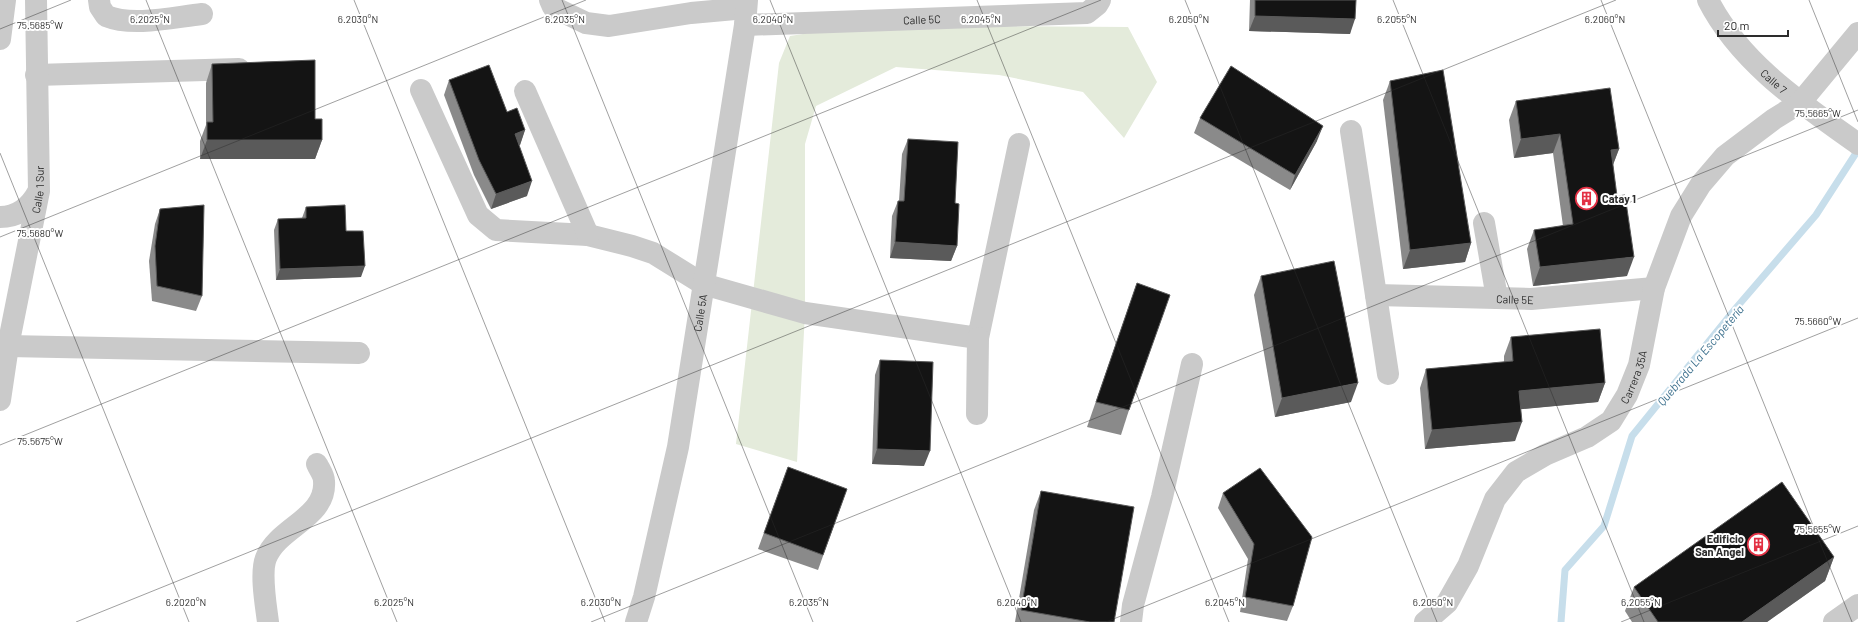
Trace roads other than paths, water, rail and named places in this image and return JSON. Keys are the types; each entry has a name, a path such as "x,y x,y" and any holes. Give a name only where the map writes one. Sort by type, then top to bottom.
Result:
{"street":[{"path":"0,40 5,0"},
{"name":"Calle 1 Sur","path":"0,400 8,346 39,191 36,0"},
{"path":"99,0 100,7 106,16 119,20 140,20 202,14"},
{"name":"Calle 5C","path":"550,0 553,7 586,23 609,26 691,12 1087,13 1098,2"},
{"name":"Calle 7","path":"1708,0 1715,15 1755,64 1800,103 1858,144"},
{"name":"Calle 5A","path":"636,622 644,597 678,447 746,11"},
{"path":"1800,103 1858,33"},
{"path":"36,75 261,68"},
{"path":"421,90 478,215 496,230 588,235 653,253 703,284 806,313 978,338"},
{"path":"525,91 588,235"},
{"name":"Carrera 35A","path":"1425,622 1447,603 1468,566 1496,499 1516,472 1546,455 1587,437 1611,421 1627,395 1640,365 1654,288 1682,216 1701,184 1725,156 1774,118 1800,103"},
{"path":"1351,131 1388,374"},
{"path":"977,414 978,338 1019,144"},
{"path":"0,217 7,217 21,213 32,204 39,191"},
{"path":"1484,223 1497,298"},
{"name":"Calle 5E","path":"1376,295 1531,299 1654,288"},
{"path":"8,346 359,353"},
{"path":"1131,622 1133,605 1162,497 1192,364"},
{"path":"268,622 264,584 265,559 278,540 310,514 323,497 325,479 317,464"},
{"path":"1834,622 1858,605"}],"waterway":[{"name":"Quebrada La Escopetería","path":"1561,622 1565,570 1604,526 1632,436 1736,308 1816,215 1858,150"}],"place":[{"name":"Catay 1","path":"1587,198"},
{"name":"Edificio San Angel","path":"1759,544"}]}
